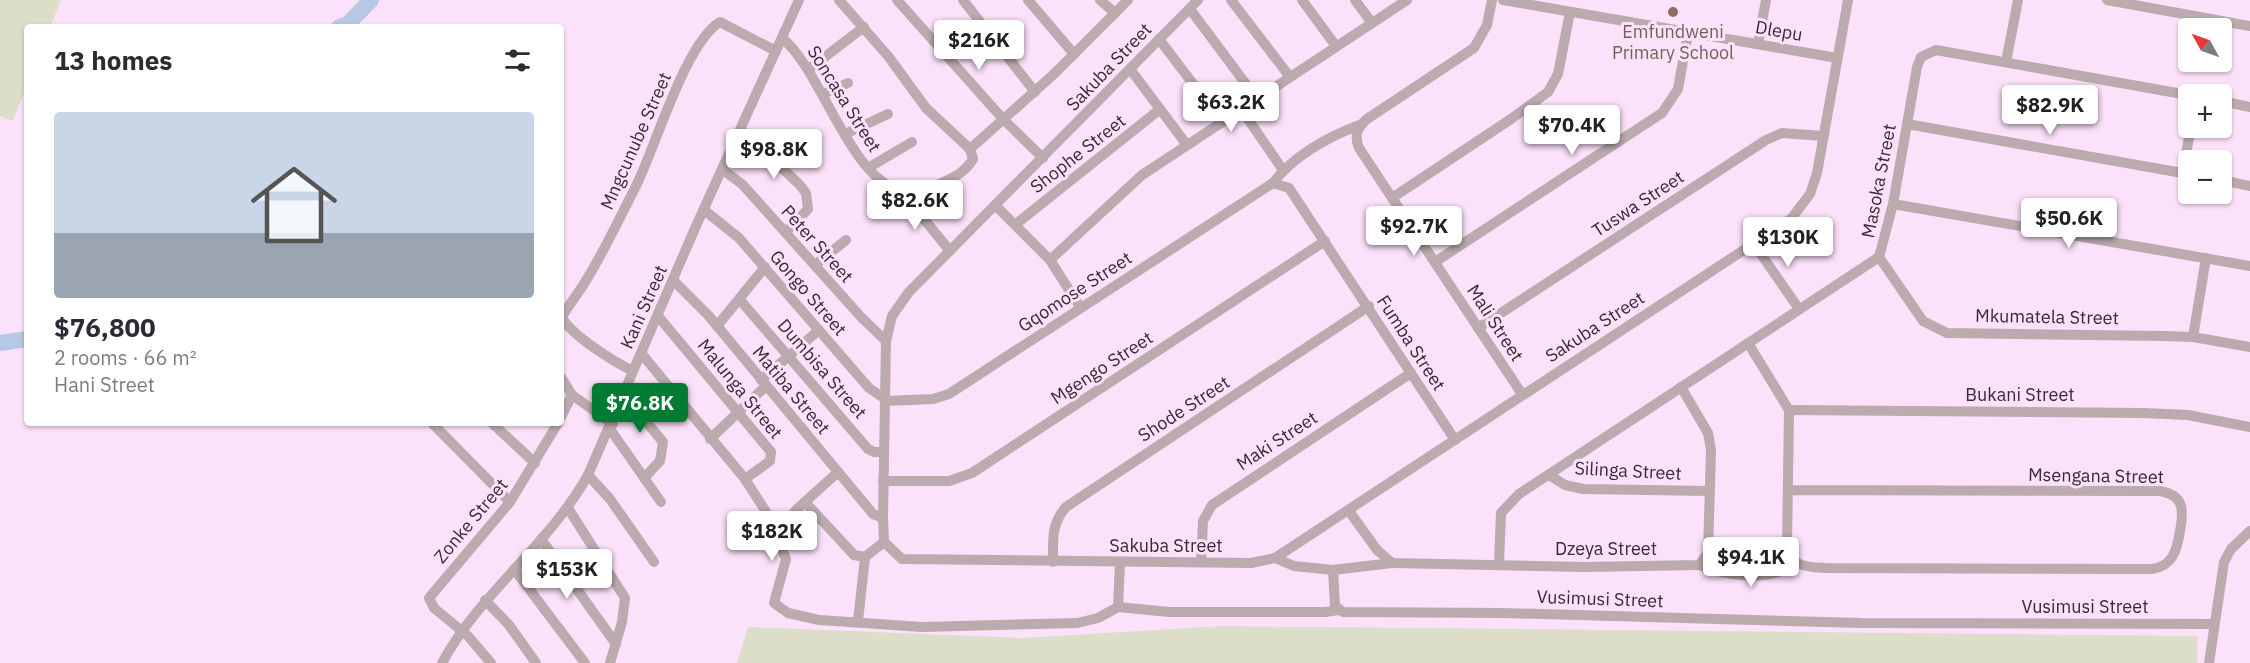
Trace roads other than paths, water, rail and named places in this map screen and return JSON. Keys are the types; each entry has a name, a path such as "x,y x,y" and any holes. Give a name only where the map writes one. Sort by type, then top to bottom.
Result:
{"street":[{"name":"Kani Street","path":"442,663 461,630 568,508 588,475 704,210 800,0"},
{"path":"839,0 864,27 926,108 971,151"},
{"path":"897,0 1003,119 1043,158"},
{"path":"963,0 1035,92"},
{"path":"1028,0 1074,54"},
{"path":"1100,0 1115,13"},
{"path":"950,251 923,218 911,193 920,192 959,174 970,164 971,151 1003,119 1035,92 1128,0"},
{"name":"Sakuba Street","path":"1198,0 899,303 892,316 886,341 883,518 884,542 902,559 1251,563 1275,558 1791,219 1806,202 1817,173 1848,0"},
{"path":"1231,0 1290,77"},
{"path":"1302,0 1336,46"},
{"path":"1355,0 1372,23"},
{"path":"1050,260 1142,175 1407,0"},
{"path":"1274,183 1282,170 1336,134 1364,122 1474,48 1487,25 1492,0"},
{"name":"Dlepu","path":"1506,0 1837,58"},
{"path":"1758,44 1766,0"},
{"path":"2006,62 2018,0"},
{"path":"2107,0 2250,26"},
{"path":"1190,9 1257,99"},
{"path":"1392,198 1548,92 1558,74 1570,12"},
{"name":"Mngcunube Street","path":"564,313 586,282 635,189 652,152 657,130 702,37 720,22 776,51"},
{"path":"809,69 864,27"},
{"path":"1435,262 1662,113 1678,89 1688,33"},
{"name":"Soncasa Street","path":"782,38 797,52 809,69 845,134 868,168 893,186 911,193"},
{"path":"1159,39 1222,122"},
{"name":"Masoka Street","path":"1499,564 1501,513 1519,494 1879,257 1893,204 1917,67 1925,54 1936,50 2178,93"},
{"path":"1130,69 1187,145"},
{"path":"823,94 848,83"},
{"path":"2232,103 2250,107"},
{"name":"Shophe Street","path":"1016,224 1159,110"},
{"path":"1241,110 1282,170"},
{"path":"845,134 888,114"},
{"name":"Mali Street","path":"1364,122 1356,134 1357,143 1522,394"},
{"path":"1907,124 2178,173"},
{"path":"742,131 806,193 807,209 786,232"},
{"name":"Tuswa Street","path":"1478,328 1766,140 1782,133 1824,136"},
{"path":"868,168 912,142"},
{"name":"Peter Street","path":"723,170 741,184 861,318 886,341"},
{"path":"2232,182 2250,186"},
{"name":"Fumba Street","path":"1274,183 1289,188 1369,306 1455,440"},
{"name":"Gqomose Street","path":"885,400 933,399 949,394 1274,183"},
{"path":"1893,204 2250,266"},
{"path":"996,206 1050,260 1080,307"},
{"name":"Gongo Street","path":"704,210 739,238 869,388 885,400"},
{"path":"815,265 846,240"},
{"name":"Mgengo Street","path":"883,481 949,481 972,473 1325,241"},
{"path":"1754,244 1799,309"},
{"name":"Mkumatela Street","path":"1879,257 1923,321 1947,333 2193,337 2250,347"},
{"path":"2193,337 2206,258"},
{"path":"717,326 765,267"},
{"name":"Matiba Street","path":"674,281 717,326 873,514 883,518"},
{"name":"Dumbisa Street","path":"740,300 868,448 874,452 883,452"},
{"name":"Shode Street","path":"1053,562 1052,532 1059,515 1066,507 1369,306"},
{"name":"Malunga Street","path":"658,316 771,452 772,458 745,480"},
{"name":"Mngcunube Street","path":"564,320 567,325 620,365 633,370"},
{"path":"710,439 739,412 788,355 819,330"},
{"path":"1748,343 1789,410 1787,547 1797,564"},
{"path":"641,353 745,480 778,534 786,559 774,603 780,610 819,620 922,627 1077,623 1098,618 1118,607 1120,562"},
{"name":"Maki Street","path":"1201,562 1203,521 1212,506 1410,373"},
{"path":"564,382 572,395 611,426 661,502"},
{"path":"1681,387 1708,433 1711,450 1708,553 1699,565"},
{"name":"Zonke Street","path":"564,410 572,395"},
{"path":"624,395 663,442 660,461 644,478"},
{"name":"Bukani Street","path":"1789,410 2143,412 2188,415 2250,427"},
{"path":"435,426 510,502"},
{"path":"495,426 535,463"},
{"name":"Zonke Street","path":"461,630 438,612 429,598 510,502 556,426"},
{"path":"778,534 786,521 838,472"},
{"path":"588,475 610,499 654,562"},
{"name":"Silinga Street","path":"1549,475 1565,485 1583,489 1709,491"},
{"name":"Msengana Street","path":"1789,490 2160,491 2174,495 2183,507 2177,549 2173,558 2167,564 2152,569 1825,568 1797,564"},
{"path":"805,502 849,552 858,557 865,557 884,542"},
{"path":"568,508 625,598 610,663"},
{"path":"1349,511 1377,550 1392,563"},
{"path":"2209,663 2224,562 2231,549 2249,535"},
{"path":"541,539 616,644"},
{"path":"858,621 865,557"},
{"path":"1275,558 1294,566 1333,570 1338,610"},
{"name":"Dzeya Street","path":"1333,570 1392,563 1432,566 1499,564 1584,567 1699,565 1714,571 1767,574 1788,569 1797,564"},
{"path":"514,570 585,663"},
{"path":"485,600 509,625 536,663"},
{"name":"Vusimusi Street","path":"1118,607 1169,612 1326,612 1338,610 1385,613 1503,613 1851,622 2214,624"},
{"path":"461,630 491,663"}],"waterway":[{"path":"348,24 371,0"},
{"path":"0,343 24,339"}],"place":[{"name":"Emfundweni Primary School","path":"1673,12"}]}
